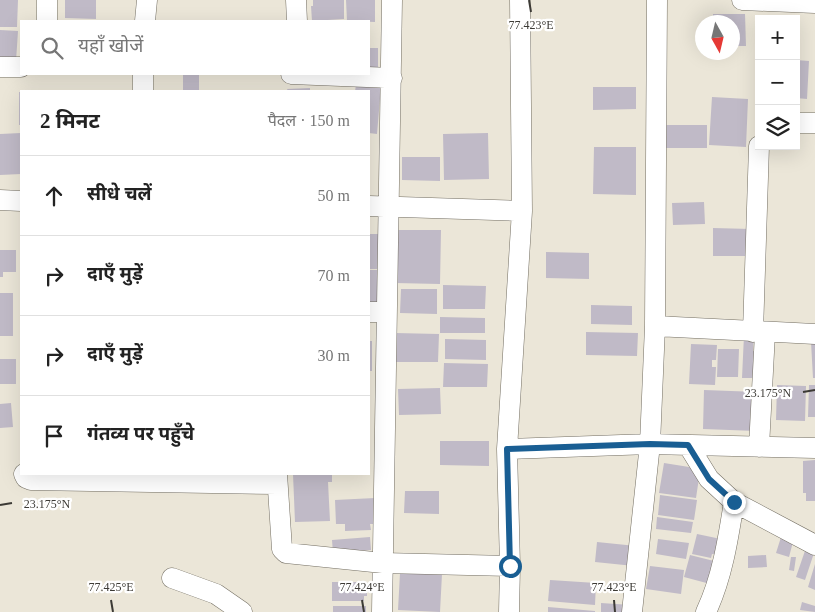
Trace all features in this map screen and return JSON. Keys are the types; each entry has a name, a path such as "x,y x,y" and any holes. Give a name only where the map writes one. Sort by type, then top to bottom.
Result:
{"street":[{"path":"47,0 47,20"},
{"path":"145,20 146,0"},
{"path":"296,0 297,20"},
{"path":"382,612 383,563 378,312 389,206 392,0"},
{"path":"509,612 510,566 507,449 522,211 520,0"},
{"path":"632,612 650,444 655,326 657,0"},
{"path":"742,0 815,4"},
{"path":"760,1 760,15"},
{"path":"0,67 20,67"},
{"path":"143,75 143,90"},
{"path":"322,75 392,78"},
{"path":"800,123 815,123"},
{"path":"759,150 759,447"},
{"path":"0,200 20,200"},
{"path":"370,206 522,211"},
{"path":"655,326 815,334"},
{"path":"507,449 650,444 815,448"},
{"path":"688,445 709,479 734,502 815,545"},
{"path":"24,475 31,480 277,479 282,549 286,554 383,563 510,566"},
{"path":"706,612 724,559 734,502"},
{"path":"172,578 216,594 242,612"}],"building":[{"path":"0,0 18,0 17,27 0,27"},
{"path":"65,0 96,0 96,19 65,18"},
{"path":"313,0 344,0 344,19 312,20 311,6 313,6"},
{"path":"346,0 375,0 375,22 370,22 370,20 347,20"},
{"path":"745,14 746,46 740,46 740,15 713,15"},
{"path":"0,30 18,31 16,61 0,61"},
{"path":"370,48 378,48 378,71 370,71"},
{"path":"800,60 809,61 807,99 800,98"},
{"path":"183,75 199,75 199,90 183,90"},
{"path":"356,85 381,87 377,134 370,133 370,90 355,90"},
{"path":"593,87 636,87 636,109 593,110"},
{"path":"310,88 310,90 288,90"},
{"path":"19,92 20,92 20,125"},
{"path":"712,97 748,99 746,147 709,145"},
{"path":"666,125 707,125 707,148 666,148"},
{"path":"20,133 20,174 0,175 0,134"},
{"path":"488,133 489,179 444,180 443,134"},
{"path":"594,147 636,147 636,195 593,194"},
{"path":"402,157 440,157 440,181 402,180"},
{"path":"704,202 705,224 673,225 672,203"},
{"path":"713,228 751,229 750,256 713,256"},
{"path":"396,230 441,230 440,284 395,283"},
{"path":"370,234 379,234 380,269 370,269"},
{"path":"0,250 16,250 16,272 3,272 3,277 0,277"},
{"path":"546,252 589,253 589,279 546,278"},
{"path":"370,270 378,270 378,302 370,302"},
{"path":"443,285 486,286 485,309 443,309"},
{"path":"401,289 437,289 437,314 400,313"},
{"path":"0,293 13,293 13,336 0,336"},
{"path":"591,305 632,306 632,325 591,324"},
{"path":"440,317 485,318 485,333 440,333"},
{"path":"586,332 638,333 637,356 586,355"},
{"path":"395,333 439,334 438,362 395,362"},
{"path":"744,335 754,336 753,351 755,351 761,378 742,378"},
{"path":"445,339 486,340 486,360 445,359"},
{"path":"370,341 372,341 372,371 370,371"},
{"path":"815,341 815,378 813,378 811,342"},
{"path":"691,344 717,345 716,360 712,360 712,367 716,367 715,385 689,384"},
{"path":"718,349 739,349 738,377 717,377"},
{"path":"0,359 16,359 16,384 0,384"},
{"path":"444,363 488,364 487,387 443,387"},
{"path":"777,385 806,386 805,421 776,420"},
{"path":"809,385 815,385 815,417 808,417"},
{"path":"440,388 441,414 399,415 398,389"},
{"path":"704,390 758,392 756,431 703,429"},
{"path":"11,403 13,427 0,428 0,404"},
{"path":"440,441 489,441 489,466 440,465"},
{"path":"815,460 815,501 806,501 806,493 803,493 803,461"},
{"path":"664,463 689,467 699,478 696,498 659,493"},
{"path":"293,475 332,475 332,482 328,482 330,521 295,522"},
{"path":"405,491 439,491 439,514 404,513"},
{"path":"660,495 697,500 694,520 658,515"},
{"path":"375,498 376,524 370,524 371,530 345,531 345,524 336,524 335,500"},
{"path":"657,517 693,522 691,533 656,529"},
{"path":"697,534 721,539 718,555 712,554 711,558 692,554"},
{"path":"782,534 794,538 789,557 776,553"},
{"path":"370,537 371,550 333,553 332,540"},
{"path":"658,539 689,543 686,559 656,554"},
{"path":"597,542 636,546 634,566 595,562"},
{"path":"807,545 815,550 805,580 796,577"},
{"path":"690,555 714,561 714,585 684,577"},
{"path":"766,555 767,567 748,568 748,556"},
{"path":"791,557 796,557 794,571 789,570"},
{"path":"815,564 815,590 808,587"},
{"path":"650,566 684,570 681,594 646,589"},
{"path":"400,573 442,574 440,612 398,610"},
{"path":"550,580 596,583 595,605 548,601"},
{"path":"332,582 367,582 367,596 364,596 364,601 332,601"},
{"path":"802,602 815,606 815,612 800,610"},
{"path":"601,603 631,605 630,612 601,612"},
{"path":"333,606 366,606 366,612 333,612"},
{"path":"548,607 595,611 595,612 548,612"}],"route":[{"path":"510,566 507,449 650,444 688,445 709,479 734,502"}]}
